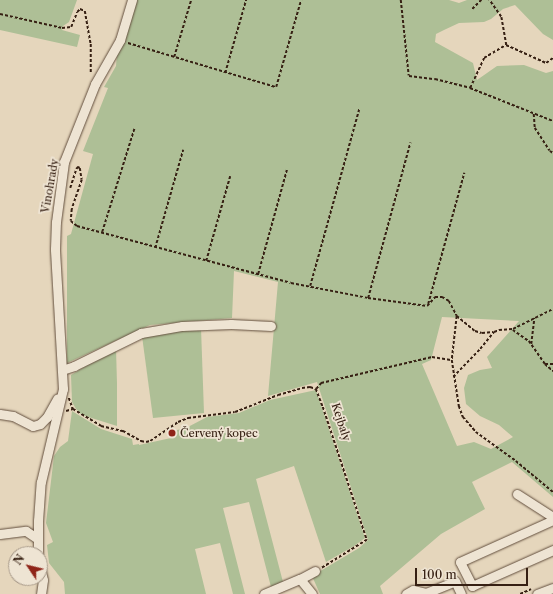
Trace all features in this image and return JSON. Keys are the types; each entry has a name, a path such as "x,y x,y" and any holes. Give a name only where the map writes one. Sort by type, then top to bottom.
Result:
{"street":[{"name":"Vinohrady","path":"38,546 41,482 63,389 55,249 56,222 64,162 95,84 120,40 132,0"},
{"path":"62,370 74,366 141,333 189,325 231,324 271,326"},
{"path":"0,414 13,416 33,426 40,424 47,417 63,389"},
{"path":"517,494 553,517"},
{"path":"553,520 460,562 472,586 553,550"},
{"path":"0,534 26,531 38,538"},
{"path":"264,594 315,571"},
{"path":"300,579 312,594"},
{"path":"406,594 413,590 426,593 455,581 461,594"},
{"path":"537,594 553,588"}],"path":[{"path":"174,57 191,0"},
{"path":"225,73 246,0"},
{"path":"120,40 225,73 276,87 301,0"},
{"path":"402,0 409,76 435,79 470,88 553,121"},
{"path":"472,9 481,0"},
{"path":"489,0 501,17 506,45"},
{"path":"0,14 62,28 71,27 77,12 80,9 85,11 91,44 91,71"},
{"path":"470,88 484,58 506,45"},
{"path":"506,45 546,63 553,58"},
{"path":"310,286 359,109"},
{"path":"534,114 535,128 550,151 553,153"},
{"path":"102,232 134,129"},
{"path":"368,298 410,143"},
{"path":"155,248 183,150"},
{"path":"75,174 78,167 80,168 82,180 72,209 71,220 78,226 155,248 310,286 368,298 427,306"},
{"path":"258,274 287,169"},
{"path":"427,306 464,173"},
{"path":"206,261 230,176"},
{"path":"427,306 435,297 442,297 449,301 457,316 475,331 482,333 513,329 553,309"},
{"path":"457,316 452,360 454,366 453,377 459,406 464,417 476,432 516,461 553,492"},
{"path":"531,344 534,318"},
{"path":"513,329 531,344 545,364 553,371"},
{"path":"453,377 494,332"},
{"path":"57,414 72,409 101,426 123,431 141,441 150,441 178,422 188,418 235,412 296,390 310,387 316,389 321,383 432,357 452,360"},
{"path":"545,364 553,364"},
{"name":"Kejbaly","path":"315,571 367,540 319,394 316,389"}],"green space":[{"path":"0,0 77,0 69,22 63,26 62,30 80,35 77,47 0,30"},
{"path":"136,0 449,0 459,3 467,0 553,0 553,40 543,34 515,5 503,9 491,19 484,22 459,23 436,34 435,42 473,63 477,80 497,66 524,65 546,73 553,71 553,497 512,462 472,482 485,509 441,534 380,586 383,594 320,594 312,576 359,548 368,540 317,382 268,396 278,282 234,271 232,318 150,325 67,363 67,236 71,234 93,154 83,151 108,88 104,87 116,66 117,54 130,24","holes":["442,317 519,321 487,357 492,368 480,370 468,375 464,388 466,404 480,416 499,425 513,437 491,449 474,442 457,446 422,364 431,360"]},
{"path":"201,328 204,413 153,418 142,336"},
{"path":"116,348 117,426 82,415 76,409 72,402 71,375"},
{"path":"316,390 365,538 326,562 294,466 256,479 283,582 271,587 249,502 223,508 245,594 233,594 220,543 195,549 206,594 65,594 64,582 49,563 47,545 53,542 46,523 54,456 60,447 68,441 72,411 101,429 132,439 133,445 139,445 171,438 177,430 186,428 207,417 239,413 270,400"}],"place":[{"name":"Červený kopec","path":"172,433"}]}
